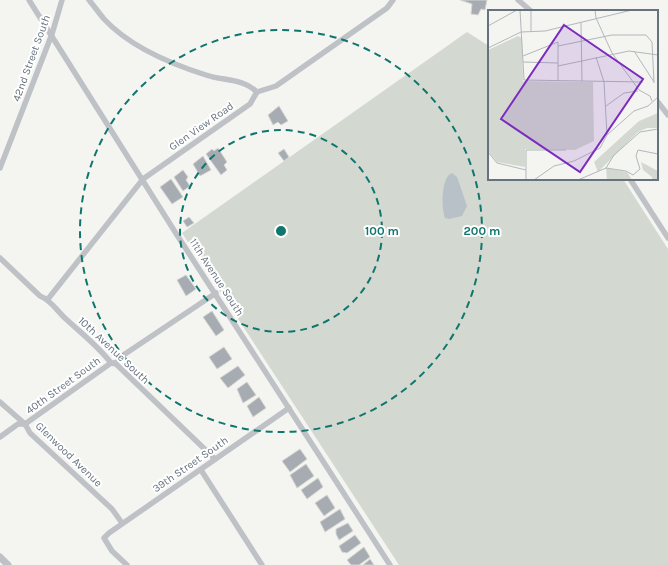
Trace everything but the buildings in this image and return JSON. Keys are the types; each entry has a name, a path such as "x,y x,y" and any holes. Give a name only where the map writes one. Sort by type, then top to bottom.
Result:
{"street":[{"name":"11th Avenue South","path":"29,0 390,565"},
{"name":"42nd Street South","path":"0,168 52,34 62,0"},
{"path":"89,0 105,20 133,42 178,66 208,76 242,82 252,87 257,92 276,86 386,8 393,0"},
{"path":"518,0 530,10"},
{"name":"Glen View Road","path":"48,299 143,179 250,104 257,92"},
{"path":"658,102 668,115"},
{"path":"631,180 668,238"},
{"name":"10th Avenue South","path":"0,258 40,296 48,299 65,318 104,354 111,363 116,364 215,459"},
{"name":"40th Street South","path":"0,437 18,424 25,424 111,363 116,363 119,358 216,293"},
{"name":"Glenwood Avenue","path":"0,402 25,424 30,434 112,509 122,523"},
{"name":"39th Street South","path":"127,565 112,551 104,538 109,532 290,408"},
{"path":"201,470 262,565"},
{"path":"0,558 8,565"}],"shaded area":[{"path":"467,32 488,45 488,180 624,180 668,249 668,565 399,565 182,233"},
{"path":"452,173 457,177 467,206 462,216 449,219 445,218 444,214 443,193 448,175"}]}
